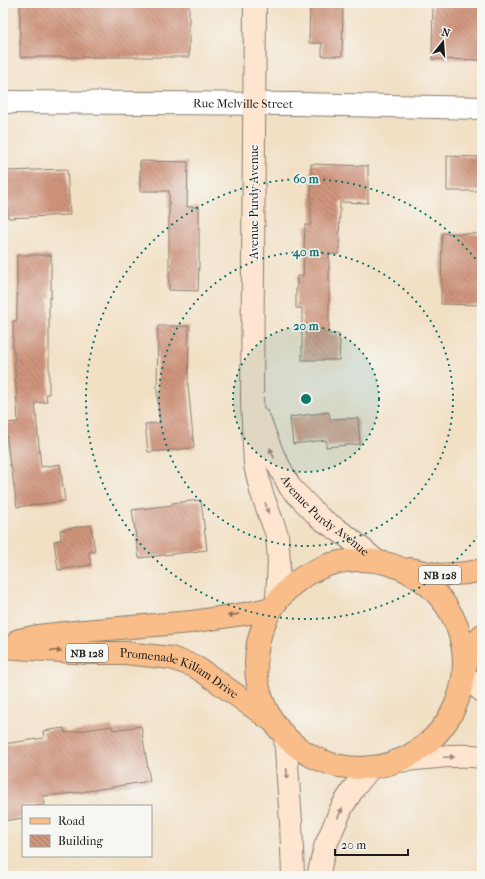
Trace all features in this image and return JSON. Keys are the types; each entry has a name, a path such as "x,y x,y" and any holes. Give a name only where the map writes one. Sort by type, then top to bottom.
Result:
{"main road":[{"path":"279,729 261,697 257,679 256,655 262,627 274,604 296,581 318,568 343,561 375,560 398,566 422,580 442,598 455,620 464,648 464,670"},
{"name":"NB 128","path":"398,566 440,575 467,573 482,570"},
{"name":"NB 128","path":"3,644 38,636 98,629 191,622 250,613 274,604"},
{"path":"464,670 476,644 482,635"},
{"name":"Promenade Killam Drive","path":"3,647 88,653 125,653 171,658 194,666 208,675 279,729 303,751 323,761 349,767 371,767 396,762 415,752 435,736 449,718 458,701 464,670"}],"street":[{"name":"Avenue Purdy Avenue","path":"255,3 252,400 255,465 261,491 276,535 279,561 274,604"},
{"name":"Rue Melville Street","path":"3,102 482,108"},
{"name":"Avenue Purdy Avenue","path":"252,400 273,455 290,487 320,518 348,537 375,560"},
{"path":"464,670 482,691"},
{"path":"279,729 291,822 292,876"},
{"path":"396,762 446,757 482,757"},
{"path":"318,876 325,846 342,807 354,788 371,767"}],"building":[{"path":"20,3 189,4 189,57 20,57"},
{"path":"310,3 343,3 342,56 322,56 322,43 309,43"},
{"path":"433,3 482,3 482,60 432,59"},
{"path":"447,156 482,157 482,191 447,191"},
{"path":"140,161 188,162 187,207 199,207 198,291 169,290 169,191 140,191"},
{"path":"311,164 368,166 368,203 340,202 339,254 329,254 329,334 339,334 339,360 302,360 302,308 296,308 296,289 297,276 303,276 305,225 311,225"},
{"path":"67,169 70,215 8,218 6,171"},
{"path":"442,233 482,234 482,305 441,304"},
{"path":"17,255 51,255 51,298 49,298 49,394 46,394 47,402 35,403 41,467 60,464 65,501 17,507 5,423 18,422 13,352 13,321 17,321"},
{"path":"158,326 189,326 188,385 194,448 148,452 145,424 160,423 157,392"},
{"path":"329,412 330,419 358,418 360,444 326,447 326,440 293,444 290,417"},
{"path":"201,500 207,550 139,558 132,510"},
{"path":"91,525 95,551 89,552 91,565 58,570 54,541 61,540 60,530"},
{"path":"112,726 113,730 141,726 150,781 75,793 43,796 45,805 22,805 22,818 3,821 3,744 44,738 43,731 64,728 65,733"}]}
